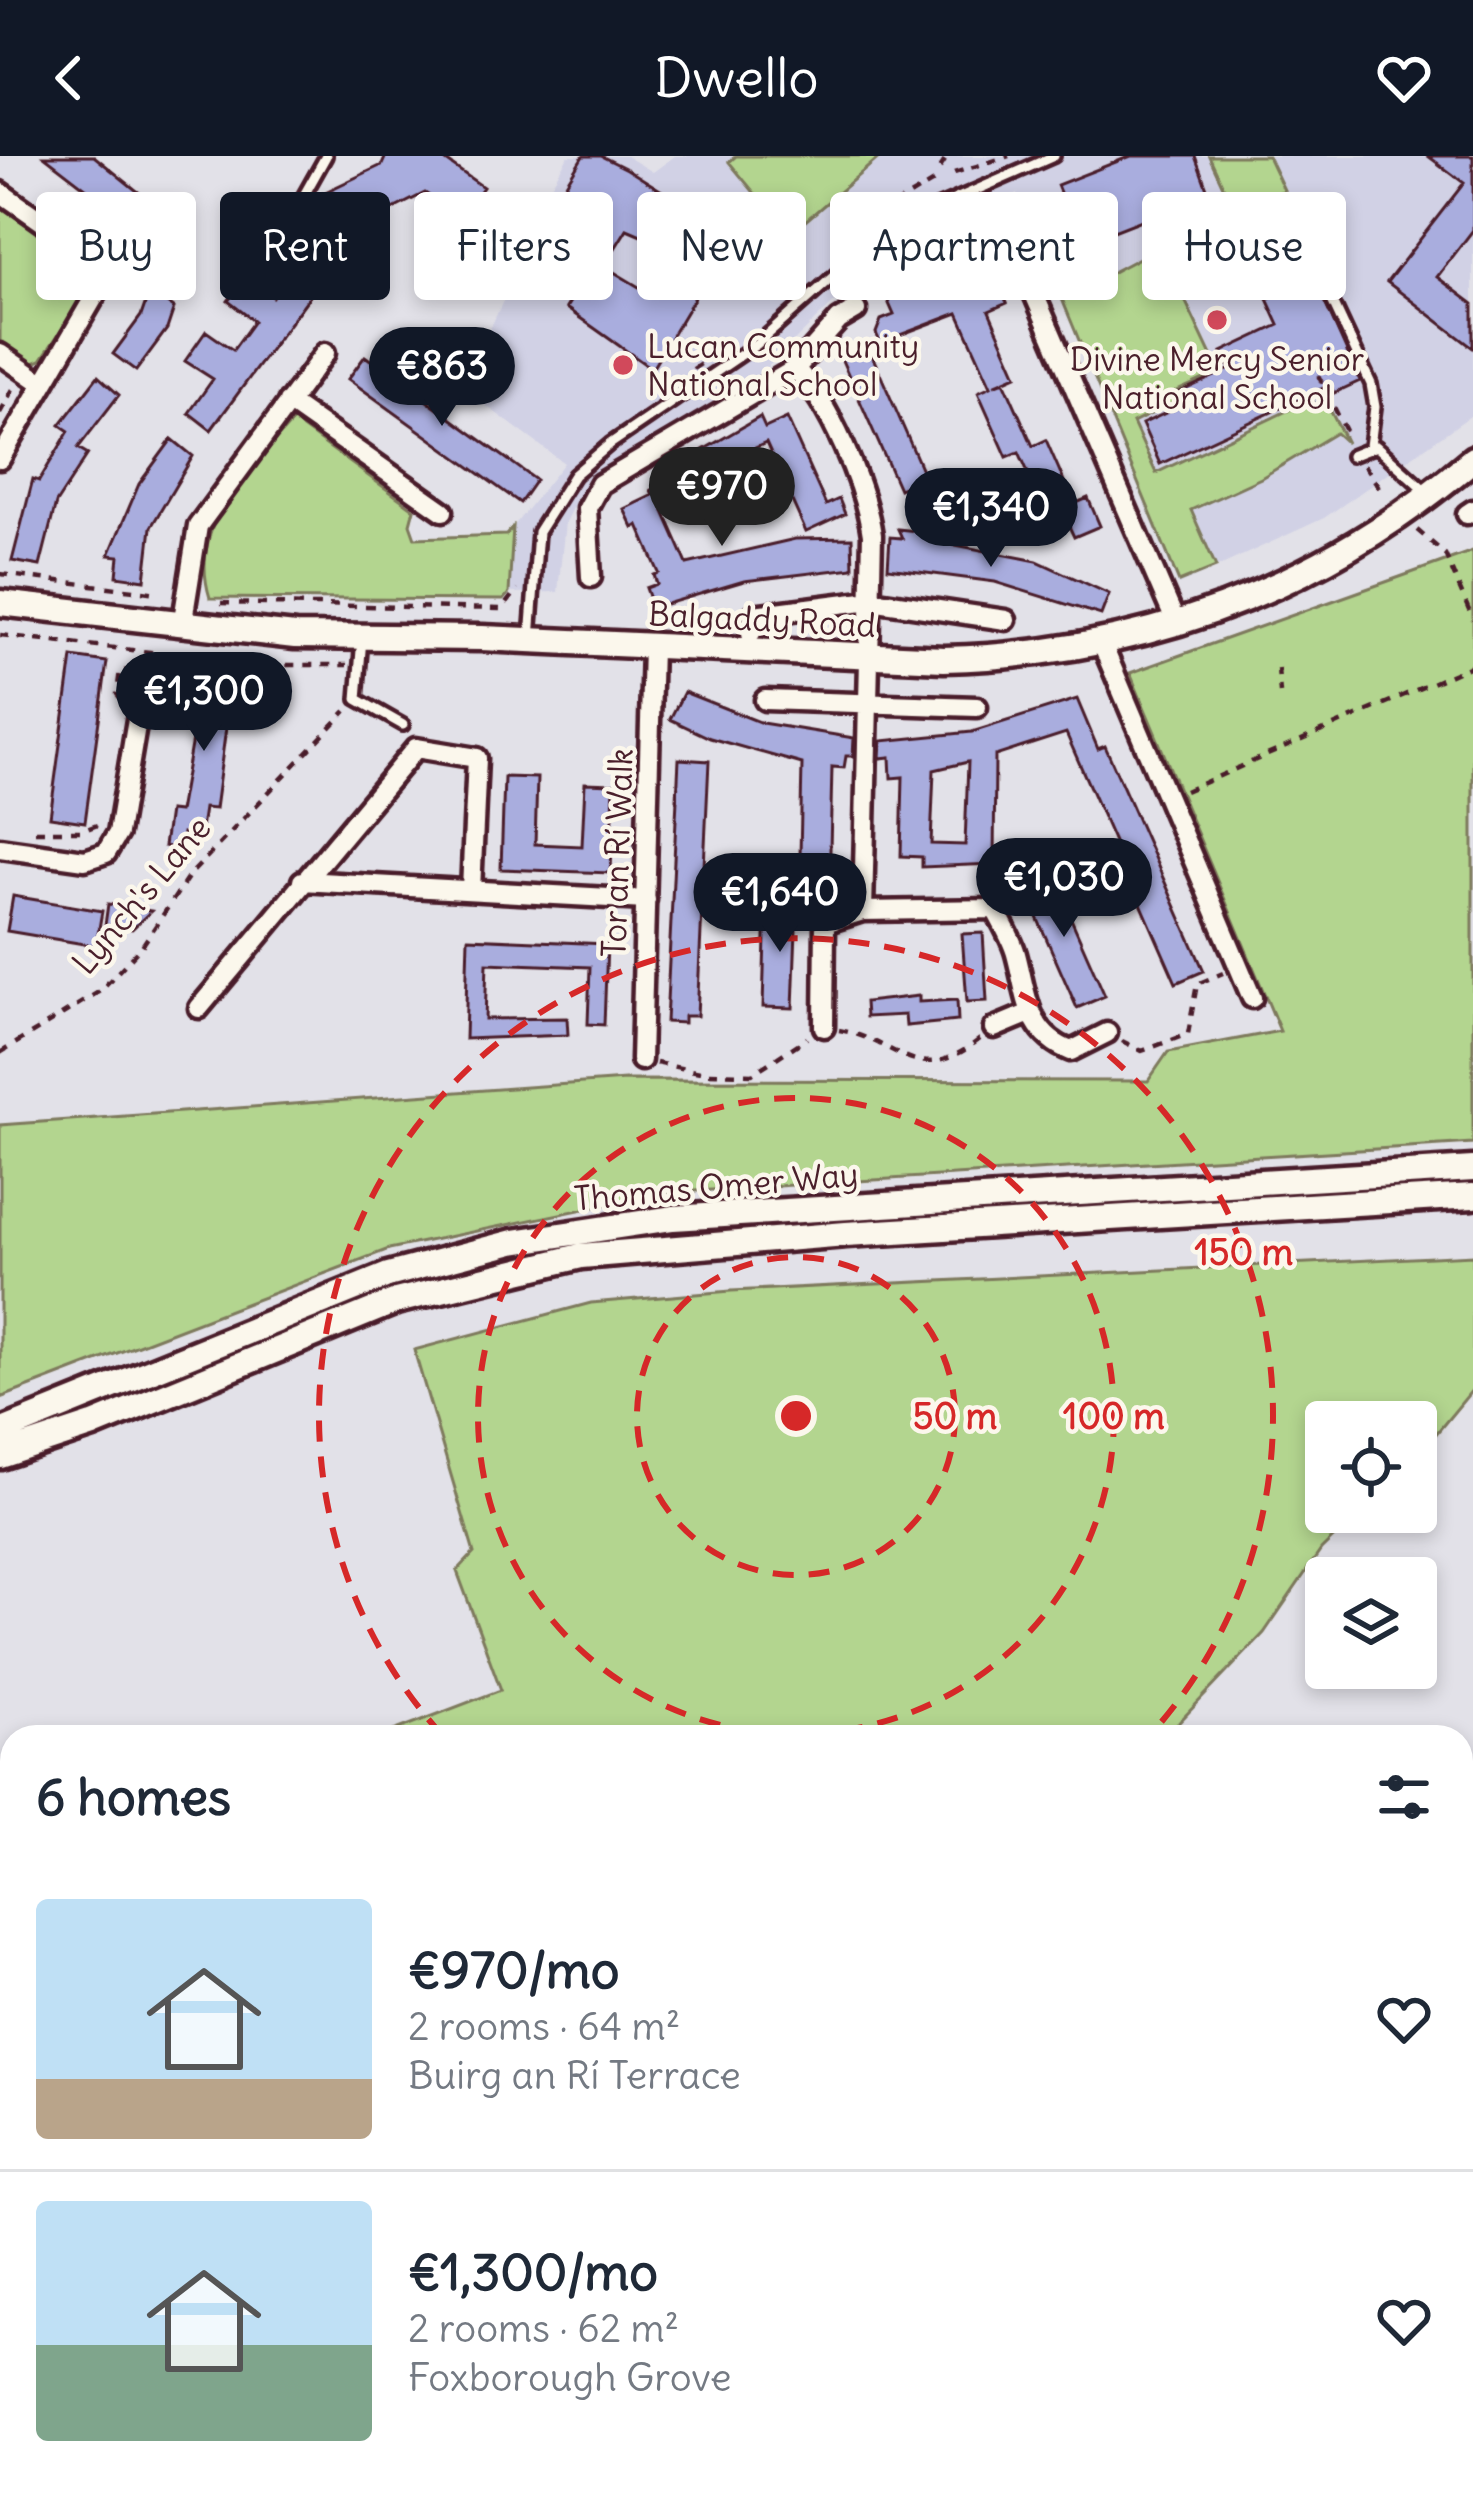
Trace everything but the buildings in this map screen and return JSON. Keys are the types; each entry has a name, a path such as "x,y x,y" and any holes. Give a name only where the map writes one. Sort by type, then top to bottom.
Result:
{"street":[{"path":"0,191 88,253 98,271 93,306 0,459"},
{"path":"1037,300 1177,625"},
{"path":"591,577 587,508 600,484 795,369 839,320 856,310"},
{"path":"182,626 198,526 325,353"},
{"path":"0,354 42,383"},
{"path":"795,369 812,385 867,504 871,705 863,910"},
{"path":"288,403 443,512"},
{"name":"Balgaddy Road","path":"0,603 182,626 362,638 530,639 869,657 982,658 1102,644 1243,603 1323,564 1430,496 1473,459"},
{"path":"751,633 753,615 871,601 1006,620"},
{"path":"1102,644 1252,998"},
{"name":"Tor an Rí Walk","path":"641,1060 652,647"},
{"path":"0,848 85,860 106,853 118,833 141,696"},
{"path":"766,700 977,707"},
{"path":"199,1008 416,748 477,758 471,890"},
{"path":"302,881 646,900"},
{"path":"824,1027 825,922 863,910 995,909 1017,956 1030,1013 1048,1042 1071,1051 1107,1033"},
{"path":"994,1028 1030,1013"},
{"name":"Thomas Omer Way","path":"0,1432 388,1275 577,1230 737,1214 1473,1169"},
{"name":"Thomas Omer Way","path":"0,1456 93,1425 396,1301 580,1256 718,1242 1473,1196"}],"lane":[{"path":"306,192 326,156"},
{"path":"530,639 538,532 574,475 610,444 757,344 887,229 957,194 1054,156"},
{"path":"1332,300 1370,384 1375,407 1370,446"},
{"path":"1354,454 1370,446"},
{"path":"1370,446 1403,465 1430,496"},
{"path":"362,638 357,699 403,725"}],"path":[{"path":"940,168 948,156"},
{"path":"954,173 1009,156"},
{"path":"1318,375 1354,454 1381,490"},
{"path":"0,413 14,387 6,377"},
{"path":"1422,538 1445,554 1473,620"},
{"path":"0,574 159,593"},
{"path":"215,603 502,609"},
{"path":"0,635 265,665 358,665"},
{"path":"1174,795 1473,665"},
{"path":"1279,668 1280,693"},
{"name":"Lynch's Lane","path":"0,1053 100,991 142,946 189,875 357,699"},
{"path":"1107,1033 1142,1051 1182,1037 1193,1026 1197,984 1239,966"},
{"path":"641,1060 705,1073 752,1073 824,1027 870,1035 902,1060 953,1060 994,1028"}],"shaded area":[{"path":"568,156 626,156 653,172 675,156 1473,156 1473,414 1324,518 1178,585 1061,300 1118,300 1118,192 830,192 830,300 836,300 750,384 578,496 565,522 558,592 509,593 513,527 564,463 462,388 504,300 613,300 613,192 547,192"}],"green space":[{"path":"736,156 881,156 839,192 830,192 830,200 806,220 806,192 754,192 729,162"},
{"path":"1209,156 1268,156 1284,190 1280,192 1226,192"},
{"path":"0,204 36,230 36,300 82,300 41,360 31,364 0,348"},
{"path":"1142,257 1142,300 1185,300 1219,372 1175,392 1179,400 1133,423 1156,473 1312,399 1316,406 1326,402 1347,443 1336,433 1261,478 1191,510 1216,567 1179,582 1062,300 1118,300 1118,269"},
{"path":"293,421 414,509 410,524 415,538 506,535 513,527 509,593 503,600 210,598 205,571 214,523 240,481"},
{"path":"1473,551 1473,1143 662,1193 389,1249 0,1398 0,1125 625,1080 1148,1081 1168,1052 1280,1031 1130,673"},
{"path":"1473,1255 1473,1389 1437,1433 1437,1401 1305,1401 1305,1533 1338,1533 1316,1557 1305,1557 1305,1573 1264,1633 1176,1725 409,1725 501,1690 457,1571 474,1553 414,1350 591,1303 731,1291"}],"place":[{"name":"Divine Mercy Senior National School","path":"1217,320"},
{"name":"Lucan Community National School","path":"623,365"}]}
